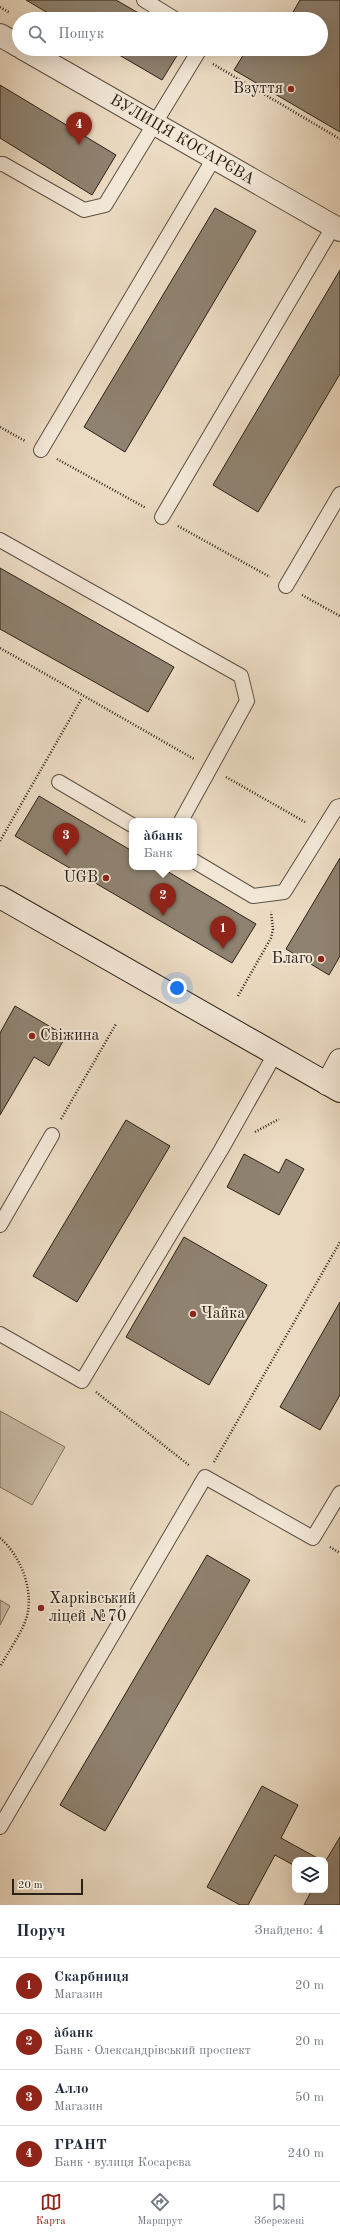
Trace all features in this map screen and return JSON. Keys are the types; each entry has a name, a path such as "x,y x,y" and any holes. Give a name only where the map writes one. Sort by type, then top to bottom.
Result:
{"street":[{"path":"0,35 12,42"},
{"name":"ВУЛИЦЯ КОСАРЄВА","path":"36,56 337,229"},
{"path":"0,897 334,1088 340,1060"}],"lane":[{"path":"144,0 164,12"},
{"path":"0,164 3,164 84,210 105,205 197,56"},
{"path":"41,450 214,158"},
{"path":"162,517 337,229"},
{"path":"286,586 340,494"},
{"path":"0,540 241,676 247,701 184,818"},
{"path":"59,782 129,823"},
{"path":"197,863 253,896 284,892 337,806 340,806"},
{"path":"0,1334 82,1381 221,1150 275,1054"},
{"path":"0,1225 52,1135"},
{"path":"0,1827 205,1477 313,1538 340,1493"}],"path":[{"path":"205,56 340,139"},
{"path":"0,648 322,832"},
{"path":"0,841 82,698"},
{"path":"238,996 270,938 272,929 270,894"},
{"path":"52,1135 116,1024"},
{"path":"82,1381 205,1477 340,1242"},
{"path":"0,1538 10,1546 20,1564 26,1582 29,1603 27,1617 0,1667"}],"shaded area":[{"path":"0,1411 65,1447 32,1505 0,1487"},
{"path":"0,1600 10,1606 0,1625"}],"building":[{"path":"26,0 116,0 137,12 46,12"},
{"path":"300,0 340,0 340,132 234,70 243,56 328,56 328,12 293,12"},
{"path":"121,56 177,56 162,80"},
{"path":"0,85 116,155 92,195 0,138"},
{"path":"215,208 256,231 125,452 84,427"},
{"path":"340,270 340,374 258,512 213,485"},
{"path":"0,568 174,667 148,712 0,629"},
{"path":"39,796 129,849 129,870 165,870 256,924 232,963 15,836"},
{"path":"340,858 340,956 329,975 286,949"},
{"path":"15,1006 66,1036 49,1066 34,1057 0,1115 0,1033"},
{"path":"126,1120 170,1146 77,1302 33,1276"},
{"path":"244,1154 279,1173 286,1159 304,1169 279,1215 227,1187"},
{"path":"184,1237 267,1285 209,1385 126,1337"},
{"path":"340,1302 340,1395 320,1430 280,1407"},
{"path":"207,1555 250,1580 105,1831 60,1805"},
{"path":"262,1786 298,1805 281,1838 316,1857 292,1857 292,1864 275,1855 248,1905 240,1905 207,1887"},
{"path":"340,1837 340,1905 304,1905 310,1893 328,1893 328,1857"}],"place":[{"name":"Взуття","path":"291,89"},
{"name":"ГРАНТ","path":"79,145"},
{"name":"Алло","path":"66,856"},
{"name":"UGB","path":"106,878"},
{"name":"а̀банк","path":"163,916"},
{"name":"Скарбниця","path":"223,949"},
{"name":"Благо","path":"321,959"},
{"name":"Свіжина","path":"32,1036"},
{"name":"Чайка","path":"193,1314"},
{"name":"Харківський ліцей №70","path":"41,1608"}]}
